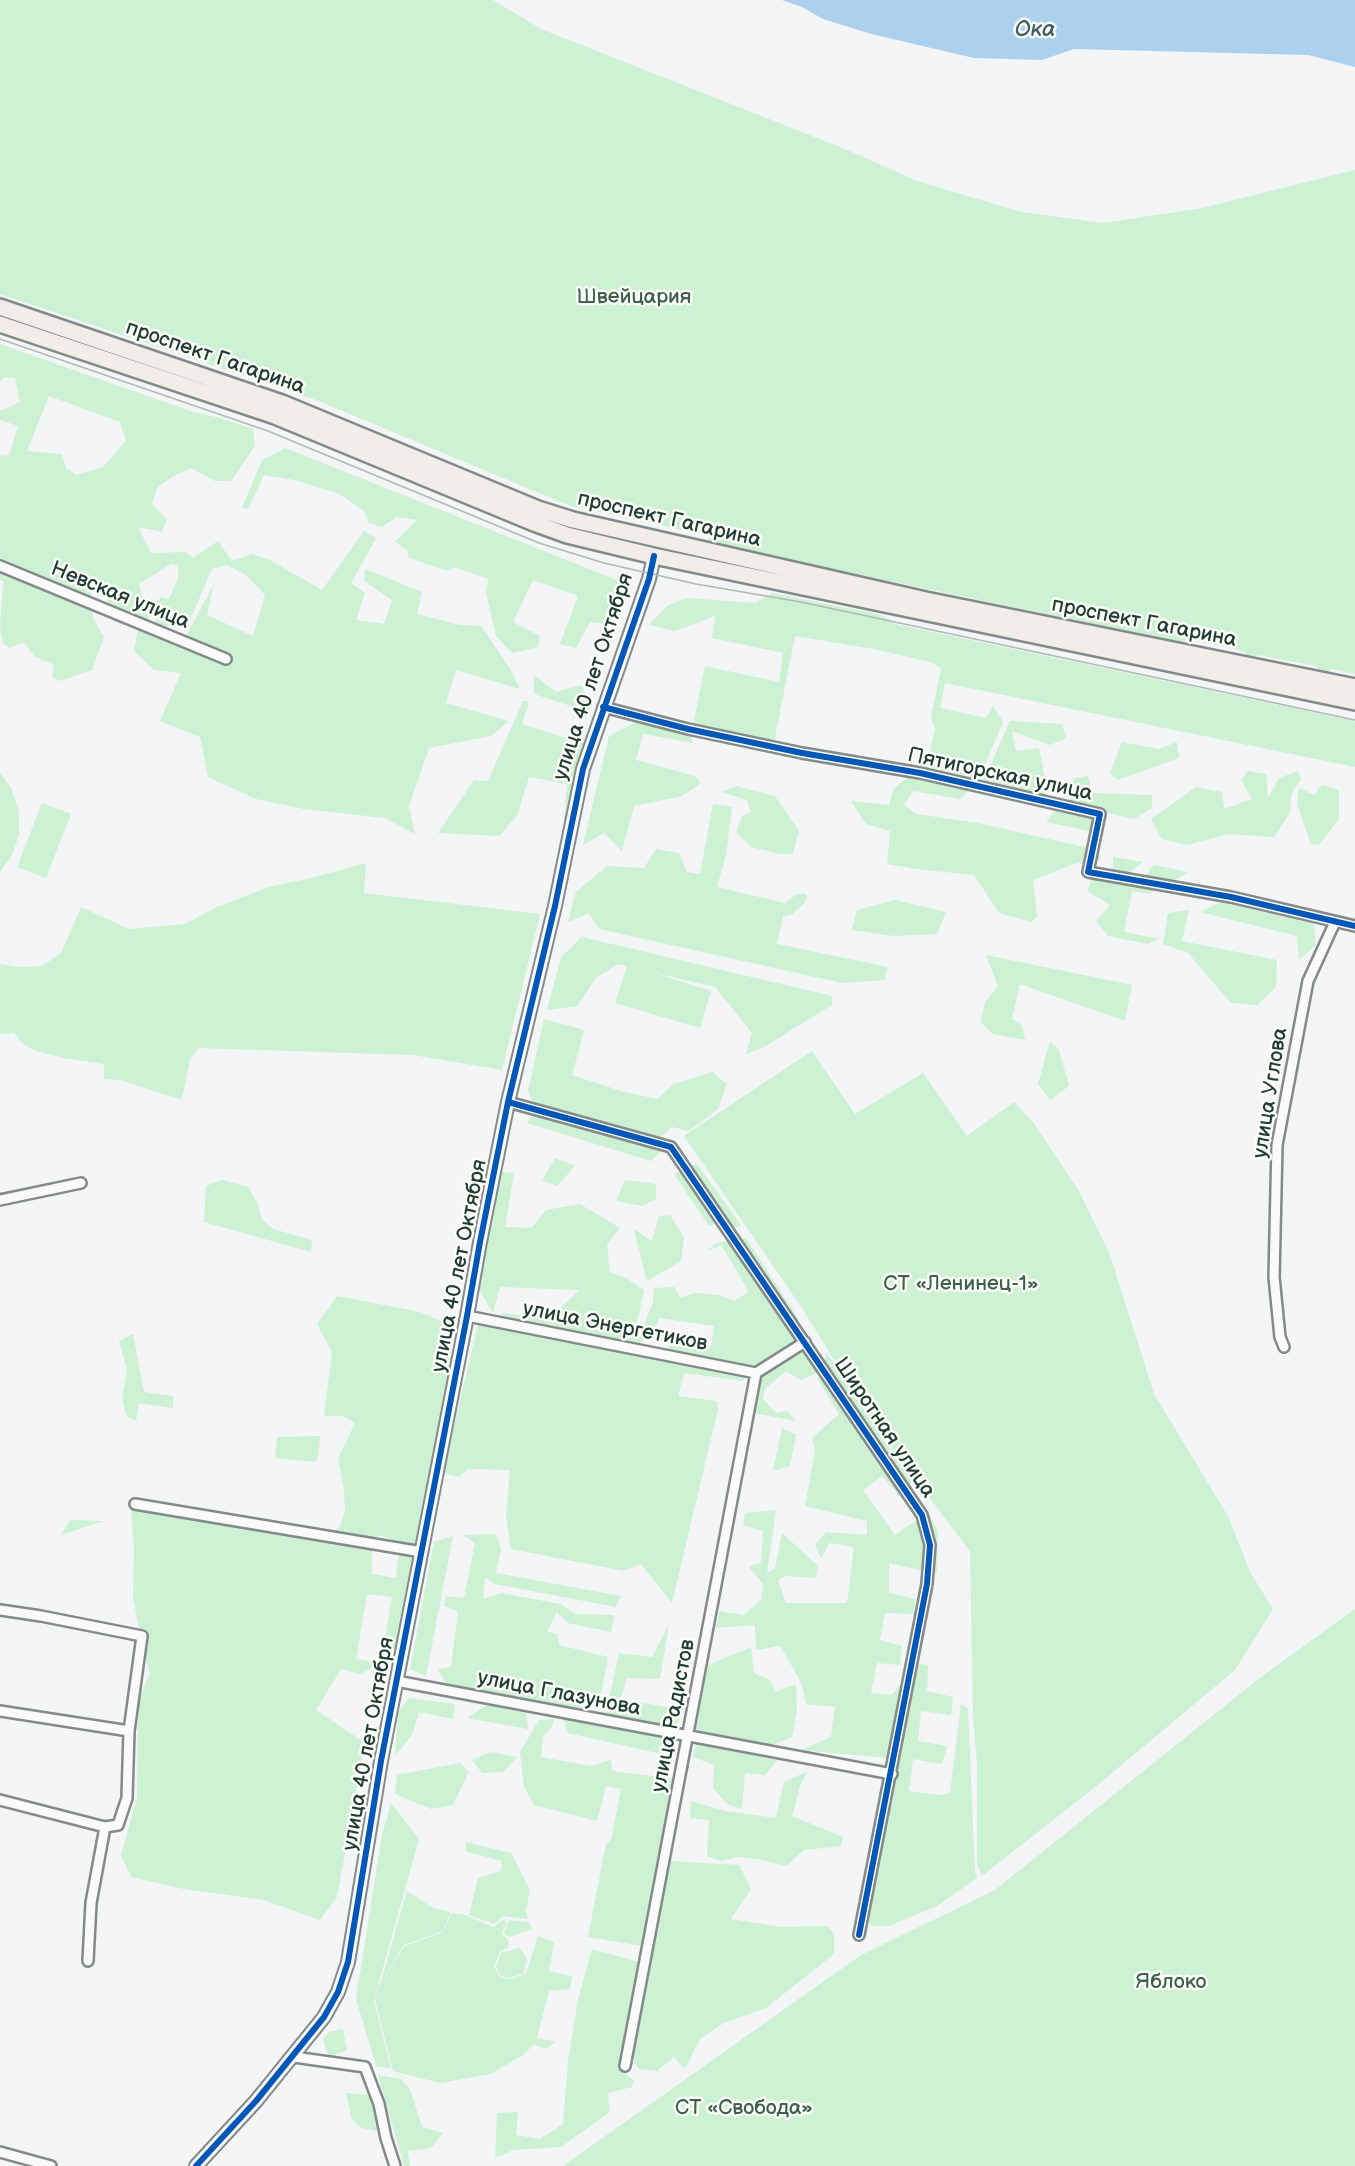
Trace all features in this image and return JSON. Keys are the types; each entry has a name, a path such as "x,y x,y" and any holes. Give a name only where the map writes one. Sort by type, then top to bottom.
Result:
{"main road":[{"name":"проспект Гагарина","path":"0,307 304,411 538,508 600,528 926,600 1355,687"},
{"name":"проспект Гагарина","path":"0,324 309,429 534,524 567,535 654,556 1355,702"},
{"name":"улица 40 лет Октября","path":"654,556 657,541"}],"street":[{"name":"улица 40 лет Октября","path":"196,2166 294,2056 324,2018 338,1992 348,1962 381,1761 508,1102 555,906 583,769 649,579 654,556"},
{"name":"Невская улица","path":"0,566 226,659"},
{"name":"Пятигорская улица","path":"603,707 688,729 832,759 920,773 1100,814 1088,872 1231,897 1355,926"},
{"name":"улица Углова","path":"1284,1347 1280,1337 1274,1276 1277,1145 1308,981 1335,922"},
{"name":"Широтная улица","path":"508,1102 671,1147 922,1515 930,1545 927,1584 860,1935"},
{"path":"0,1200 81,1183"},
{"name":"улица Энергетиков","path":"467,1316 756,1373"},
{"path":"756,1373 805,1342"},
{"name":"улица Радистов","path":"625,2066 756,1373"},
{"path":"135,1504 422,1552"},
{"path":"0,1610 142,1636 129,1731 127,1797 118,1825 105,1827 0,1800"},
{"name":"улица Глазунова","path":"396,1681 891,1774"},
{"path":"0,1711 129,1731"},
{"path":"88,1961 91,1903 105,1827"},
{"path":"294,2056 366,2067 379,2104 395,2166"},
{"path":"0,2152 51,2166"}],"green space":[{"name":"Швейцария","path":"0,0 493,0 541,29 850,151 917,181 1021,212 1103,223 1203,208 1355,170 1355,674 1332,669 1326,674 1320,672 1316,666 1258,655 1253,658 1248,657 1244,651 1187,639 1181,642 709,543 709,536 568,505 316,400 0,294"},
{"path":"0,344 190,411 253,429 255,446 231,481 215,481 191,468 172,477 157,488 152,504 167,519 162,532 138,527 151,553 185,552 193,558 218,541 232,561 252,554 270,560 322,590 364,531 376,538 351,583 365,593 356,620 384,624 392,600 364,581 365,569 422,592 417,614 460,625 481,626 511,670 520,689 456,670 446,703 509,721 491,736 429,748 409,806 415,834 385,818 304,809 256,799 208,777 200,737 160,721 181,673 154,670 134,651 138,629 182,644 214,584 207,615 253,636 265,595 246,575 227,565 212,569 191,618 163,628 155,623 157,602 161,597 169,599 178,579 178,565 171,564 139,584 149,620 133,628 113,621 105,591 90,588 93,618 104,637 92,670 60,681 52,677 54,665 34,656 24,642 9,648 3,643 0,627 3,581 0,580 0,456 9,455 18,426 0,420 0,411 20,402 15,378 4,377 0,382","holes":["49,396 120,422 126,441 103,467 76,475 66,468 62,454 27,451"]},
{"path":"285,448 627,584 612,624 590,622 576,648 560,644 578,596 533,580 513,622 540,636 538,647 512,653 496,636 486,593 488,579 454,567 447,571 409,558 407,550 395,542 417,520 397,517 382,527 369,523 364,511 340,494 294,480 264,475 248,509 242,508 262,460"},
{"path":"772,593 882,615 895,624 1355,721 1355,767 945,683 940,708 986,718 993,706 1003,722 978,781 925,771 935,730 931,717 941,669 933,663 879,650 795,636 774,742 693,725 705,666 779,682 783,653 712,638 715,616 675,631 649,625 667,606 687,598 756,603"},
{"path":"534,675 556,692 582,685 590,710 586,711 534,694"},
{"path":"523,701 529,701 522,724 572,740 592,738 567,831 563,831 567,784 529,777 517,816 499,836 438,833 474,780 488,781"},
{"path":"638,721 690,735 693,743 643,734 636,760 695,776 701,783 682,796 634,806 622,851 604,833 583,845 609,736"},
{"path":"1010,721 1062,724 1066,738 1050,745 1012,731 1016,751 1039,748 1047,789 1045,799 982,784"},
{"path":"1122,742 1159,749 1177,742 1179,758 1118,780 1110,773"},
{"path":"1248,771 1266,774 1268,798 1279,778 1298,771 1301,779 1291,795 1290,813 1274,837 1228,834 1187,845 1162,839 1151,819 1196,787 1222,792 1224,809 1252,799 1241,780"},
{"path":"0,773 11,788 19,812 19,835 12,855 0,872"},
{"path":"910,776 971,789 960,799 913,791 904,805 916,814 978,823 1084,847 1098,841 1100,860 1076,863 1033,880 1037,916 1032,922 999,913 974,875 887,864 890,831 866,824 851,801 889,805 894,788"},
{"path":"1088,776 1092,793 1152,795 1152,808 1134,819 1069,804 1074,778"},
{"path":"1322,785 1339,790 1339,819 1319,845 1311,844 1297,804 1299,788 1314,795"},
{"path":"736,786 775,796 799,831 793,854 780,854 751,847 736,832 742,816 751,812 747,800 722,792"},
{"path":"42,803 71,814 46,878 17,867"},
{"path":"713,804 732,807 726,854 717,887 785,903 797,894 807,894 805,903 791,915 783,916 777,944 888,967 884,980 842,983 599,929 589,913 568,922 576,892 607,866 644,868 656,849 679,853 687,872 700,874"},
{"path":"1059,805 1095,816 1090,831 1046,822"},
{"path":"1113,857 1143,862 1127,874 1113,870"},
{"path":"366,863 364,893 540,914 502,1070 413,1055 199,1048 190,1059 182,1100 120,1080 104,1079 104,1064 63,1058 33,1050 22,1043 14,1033 0,1034 0,964 19,967 42,966 61,953 81,907 129,929 185,924 217,907 269,887"},
{"path":"1154,865 1188,872 1170,883 1145,876"},
{"path":"1093,876 1156,888 1150,894 1132,891 1124,932 1159,939 1148,944 1108,936 1096,921 1110,905 1087,891"},
{"path":"895,900 946,912 937,934 894,936 852,930 857,910"},
{"path":"1221,902 1314,924 1316,945 1299,960 1297,936 1200,912"},
{"path":"1189,910 1182,941 1277,960 1276,987 1257,1005 1231,1003 1188,953 1163,944 1168,913"},
{"path":"582,937 832,996 832,1005 764,1047 746,1054 752,1033 715,987 651,972 711,991 700,1028 615,1003 627,966 618,964 596,978 577,1006 547,1010 561,957"},
{"path":"986,955 1132,985 1125,1021 1020,984 1012,1019 1022,1025 1025,1040 993,1034 981,1023 985,1002 998,986"},
{"path":"544,1019 584,1030 572,1075 624,1092 657,1099 674,1084 712,1072 727,1084 718,1109 689,1131 672,1127 658,1139 534,1105 528,1091"},
{"path":"1050,1041 1059,1050 1069,1086 1050,1100 1038,1084"},
{"name":"СТ «Ленинец-1»","path":"812,1051 855,1114 923,1073 967,1136 1014,1102 1033,1122 1079,1191 1110,1255 1154,1394 1228,1516 1250,1572 1273,1609 1235,1670 1100,1783 982,1876 977,1864 977,1763 973,1719 970,1551 880,1433 912,1483 901,1498 882,1476 863,1490 895,1535 928,1512 938,1531 937,1574 889,1563 889,1593 916,1599 913,1614 885,1613 880,1640 902,1646 900,1665 877,1663 871,1693 891,1695 920,1664 928,1665 927,1691 953,1697 951,1715 921,1711 918,1741 947,1746 942,1764 913,1759 909,1791 940,1795 950,1793 961,1704 968,1709 977,1878 937,1906 889,1926 871,1926 867,1918 903,1745 891,1746 887,1758 801,1750 831,1737 835,1707 806,1704 801,1682 780,1646 756,1650 755,1625 716,1628 719,1611 744,1615 761,1600 763,1584 749,1567 761,1562 763,1531 743,1525 745,1513 776,1510 767,1573 775,1569 782,1533 818,1566 816,1578 785,1576 778,1580 786,1603 847,1603 854,1547 829,1543 821,1559 815,1545 826,1532 867,1535 867,1521 805,1506 815,1451 812,1438 839,1414 818,1380 827,1353 856,1395 802,1308 684,1136"},
{"path":"534,1113 663,1149 651,1161 527,1123"},
{"path":"555,1158 575,1166 557,1186 542,1180"},
{"path":"697,1164 741,1225 736,1228 728,1219 709,1226 674,1174"},
{"path":"500,1172 514,1173 505,1227 531,1228 546,1210 580,1204 620,1228 607,1244 610,1272 626,1278 644,1290 636,1327 644,1325 653,1302 654,1288 674,1287 680,1298 695,1293 720,1295 734,1301 749,1292 722,1246 708,1250 716,1243 746,1238 799,1320 798,1342 758,1366 733,1365 666,1350 672,1342 711,1348 714,1326 659,1318 654,1334 634,1346 499,1318 503,1313 548,1319 580,1290 500,1287 493,1313 478,1288"},
{"path":"222,1180 248,1187 257,1202 262,1220 273,1229 312,1240 311,1252 204,1222 206,1186"},
{"path":"625,1180 656,1184 656,1199 642,1206 616,1201"},
{"path":"670,1215 684,1237 681,1261 647,1281 634,1229 652,1241 659,1217"},
{"path":"337,1296 420,1312 454,1327 419,1548 378,1535 372,1544 372,1574 396,1578 399,1553 417,1555 400,1650 383,1651 392,1597 367,1594 356,1659 383,1663 360,1674 341,1669 316,1710 365,1743 337,1897 320,1920 264,1900 184,1889 131,1877 121,1855 137,1798 138,1701 150,1673 144,1656 133,1597 134,1550 131,1510 139,1502 328,1533 339,1528 345,1512 338,1458 355,1423 342,1416 324,1416 332,1352 317,1324"},
{"path":"478,1324 746,1375 743,1381 684,1373 678,1396 717,1401 718,1409 672,1603 641,1564 624,1571 511,1549 506,1516 510,1470 468,1469 459,1477 443,1473"},
{"path":"133,1334 144,1392 173,1396 173,1408 139,1403 136,1421 127,1417 122,1398 127,1370 119,1341"},
{"path":"805,1351 819,1372 801,1380 786,1371 765,1389 763,1399 776,1413 787,1411 796,1421 753,1413 760,1376"},
{"path":"782,1428 796,1434 790,1466 773,1471"},
{"path":"320,1436 318,1458 315,1462 275,1458 277,1437"},
{"path":"70,1520 103,1521 61,1535"},
{"path":"496,1534 501,1549 496,1573 621,1596 616,1607 495,1584 485,1577 483,1599 501,1593 560,1604 576,1614 614,1615 611,1632 568,1623 557,1612 547,1631 558,1635 559,1645 608,1657 600,1700 579,1713 447,1686 438,1669 451,1667 458,1612 444,1606 446,1596 464,1598 475,1543 462,1535"},
{"path":"453,1536 426,1676 410,1669 434,1542"},
{"name":"Яблоко","path":"1355,1609 1355,2166 563,2166 861,1955 995,1890 1261,1677"},
{"path":"669,1624 660,1679 627,1678 621,1699 683,1710 676,1728 606,1713 619,1653 652,1657"},
{"path":"751,1647 754,1673 770,1680 776,1692 796,1684 797,1709 792,1737 772,1745 695,1730 706,1666"},
{"path":"409,1698 455,1704 453,1719 419,1712 412,1735 395,1756 398,1712"},
{"path":"487,1705 526,1713 528,1729 467,1718"},
{"path":"563,1718 679,1739 666,1755 568,1733"},
{"path":"554,1719 552,1727 543,1737 541,1757 591,1766 611,1760 612,1771 675,1779 643,1946 588,1937 606,1844 611,1840 621,1789 606,1786 597,1821 534,1805 524,1787 520,1752 539,1720"},
{"path":"696,1743 777,1760 765,1775 745,1773 742,1809 727,1804 713,1788 714,1765 693,1757"},
{"path":"490,1752 517,1757 503,1772 482,1773 472,1760"},
{"path":"460,1763 469,1772 453,1805 431,1809 395,1794 397,1775"},
{"path":"808,1771 800,1786 792,1816 843,1837 841,1846 804,1850 786,1866 738,1857 720,1861 707,1856 709,1820 690,1818 691,1801 725,1811 776,1818 784,1782"},
{"path":"391,1803 419,1839 374,2000 391,2069 376,2066 356,1999 382,1835"},
{"path":"466,1842 511,1853 530,1890 526,1911 528,1919 503,1916 494,1924 469,1915 478,1878 501,1871 502,1861 465,1851"},
{"path":"669,1861 739,1865 751,1889 731,1919 781,1927 827,1926 834,1934 834,1954 766,2008 724,2023 700,2039 685,2069 674,2057 657,2071 639,2069 632,2057"},
{"path":"407,1891 433,1908 451,1912 443,1931 404,1945 381,1982"},
{"path":"452,1913 465,1915 493,1927 504,1919 506,1923 502,1934 509,1940 508,1948 500,1952 494,1966 500,1977 511,1979 526,1974 538,1936 554,1942 549,1971 572,1976 570,1989 549,1991 537,2038 555,2042 546,2049 534,2044 523,2055 490,2074 440,2083 393,2071 375,1999 379,1985 405,1946 443,1932"},
{"path":"509,1920 529,1922 532,1929 510,1937 504,1934"},
{"path":"519,1948 527,1958 524,1973 510,1978 501,1976 496,1967 501,1953"},
{"path":"592,1949 642,1963 618,2069 634,2080 632,2087 608,2093 610,2112 561,2147 513,2150 495,2158 497,2113 518,2112 516,2135 540,2139 563,2124 568,2061 578,2000"},
{"path":"343,2029 347,2050 329,2057 323,2040 329,2032"},
{"path":"378,2075 401,2079 410,2089 422,2127 443,2133 431,2148 408,2151 410,2166 404,2166"},
{"path":"346,2093 370,2095 381,2132 362,2128 352,2120"}],"water":[{"name":"Ока","path":"782,0 1355,0 1355,67 1308,55 1074,49 1042,60 974,58 871,34 823,19 802,7"}],"tram line":[{"path":"0,339 268,431 539,543 604,563 696,584 801,602 1355,720"}],"cycle path":[{"path":"196,2166 256,2101 324,2017 338,1992 348,1962 381,1761 508,1102 555,906 583,769 649,579 654,556"},
{"path":"603,707 688,729 802,753 920,773 1100,814 1088,872 1231,897 1355,926"},
{"path":"508,1102 671,1147 922,1515 930,1545 927,1584 859,1935"}],"park label":[{"name":"СТ «Свобода»","path":"744,2109"}]}
